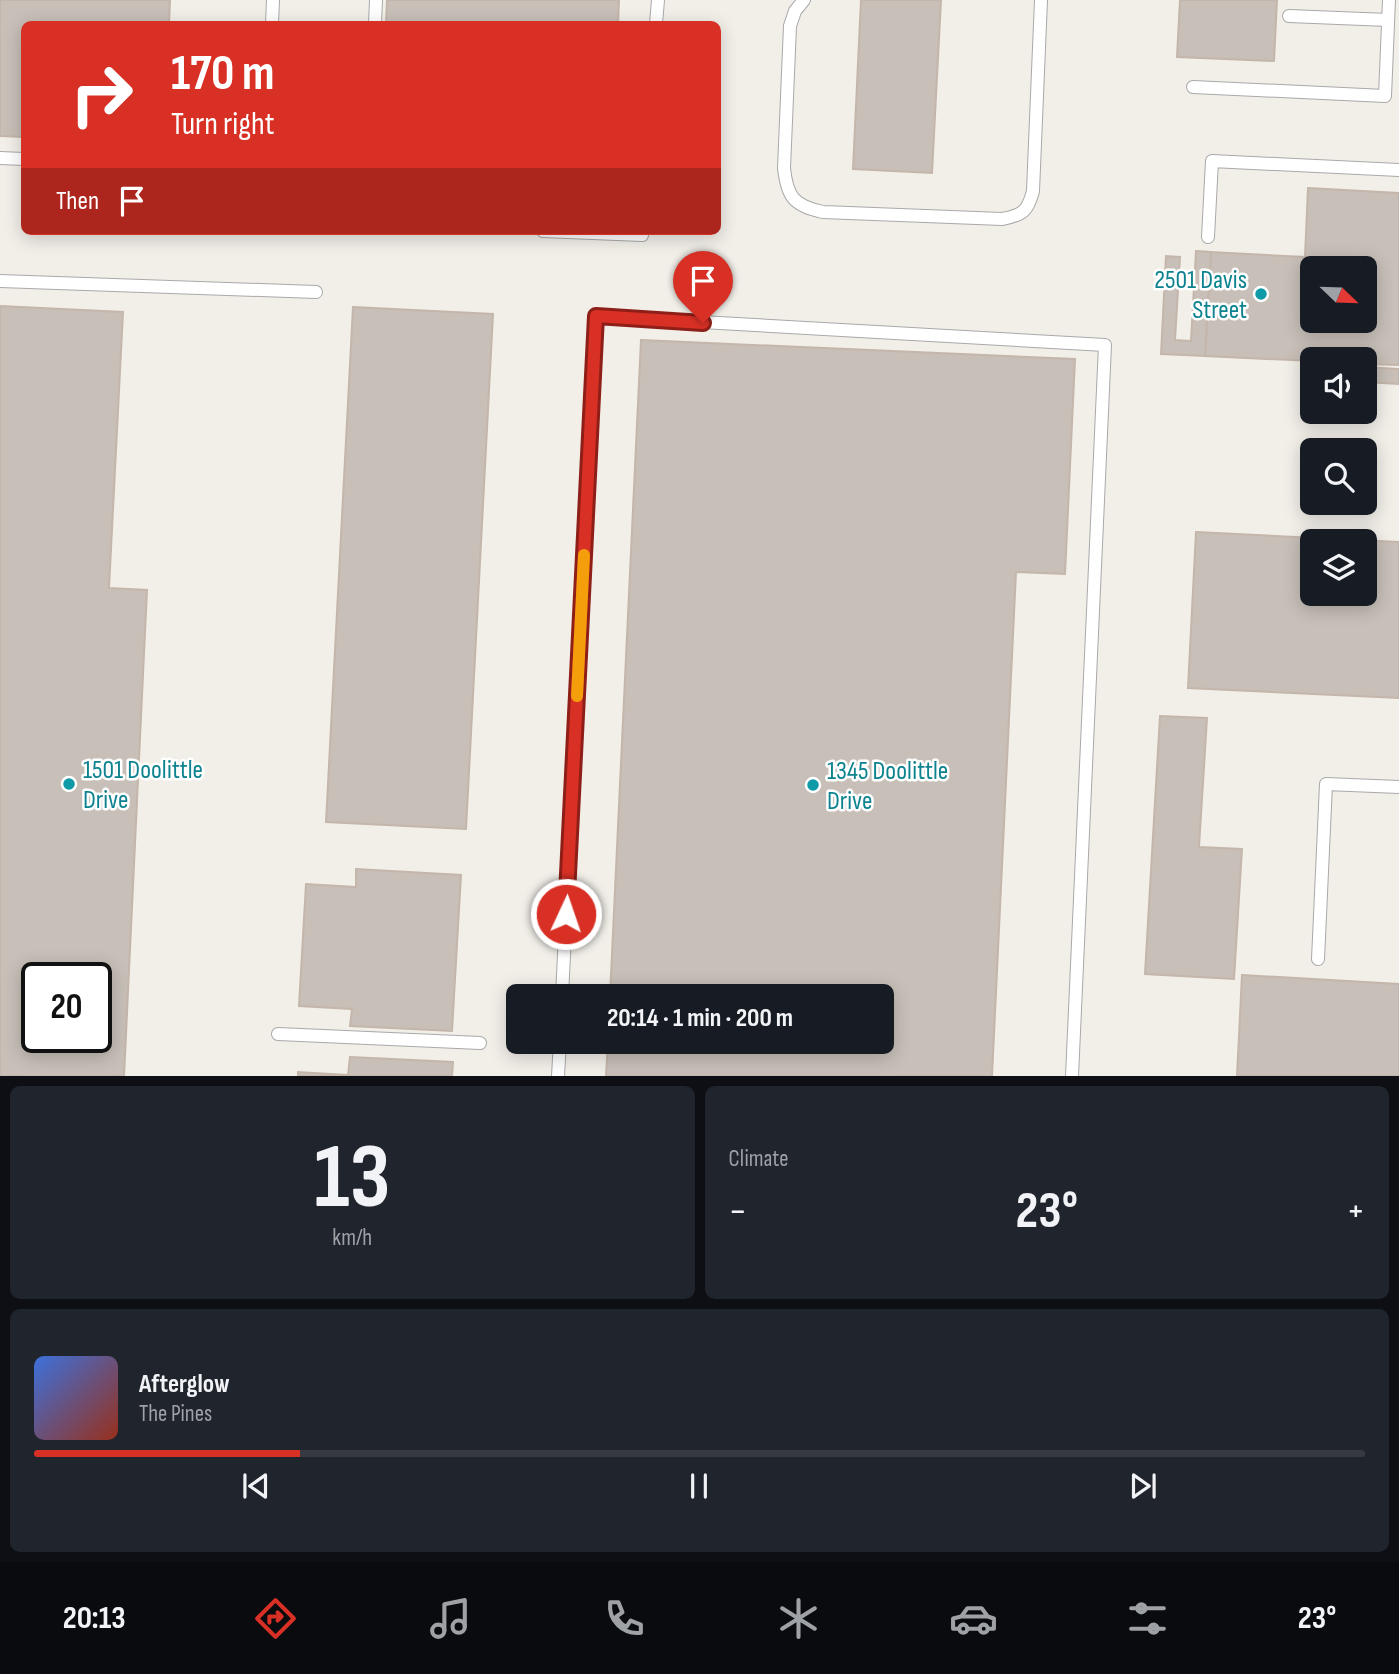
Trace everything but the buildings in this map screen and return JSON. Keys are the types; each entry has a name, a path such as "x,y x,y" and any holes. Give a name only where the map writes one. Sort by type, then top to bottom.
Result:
{"lane":[{"path":"272,21 274,0"},
{"path":"375,21 376,0"},
{"path":"656,21 658,0"},
{"path":"804,0 795,11 790,26 784,168 786,186 795,201 807,209 823,212 1002,219 1016,216 1029,207 1033,191 1041,0"},
{"path":"1385,96 1389,0"},
{"path":"1289,16 1388,20"},
{"path":"1193,87 1399,97"},
{"path":"0,158 21,159"},
{"path":"1208,237 1212,161 1399,170"},
{"path":"0,281 316,292"},
{"path":"563,984 596,316 1105,345 1072,1076"},
{"path":"1318,959 1326,784 1399,787"},
{"path":"278,1034 480,1043"},
{"path":"558,1076 559,1054"}],"slow traffic":[{"path":"577,696 584,555"}],"place":[{"name":"2501 Davis Street","path":"1261,294"},
{"name":"1501 Doolittle Drive","path":"69,784"},
{"name":"1345 Doolittle Drive","path":"813,785"}],"route":[{"path":"566,914 596,316 703,323"}]}
